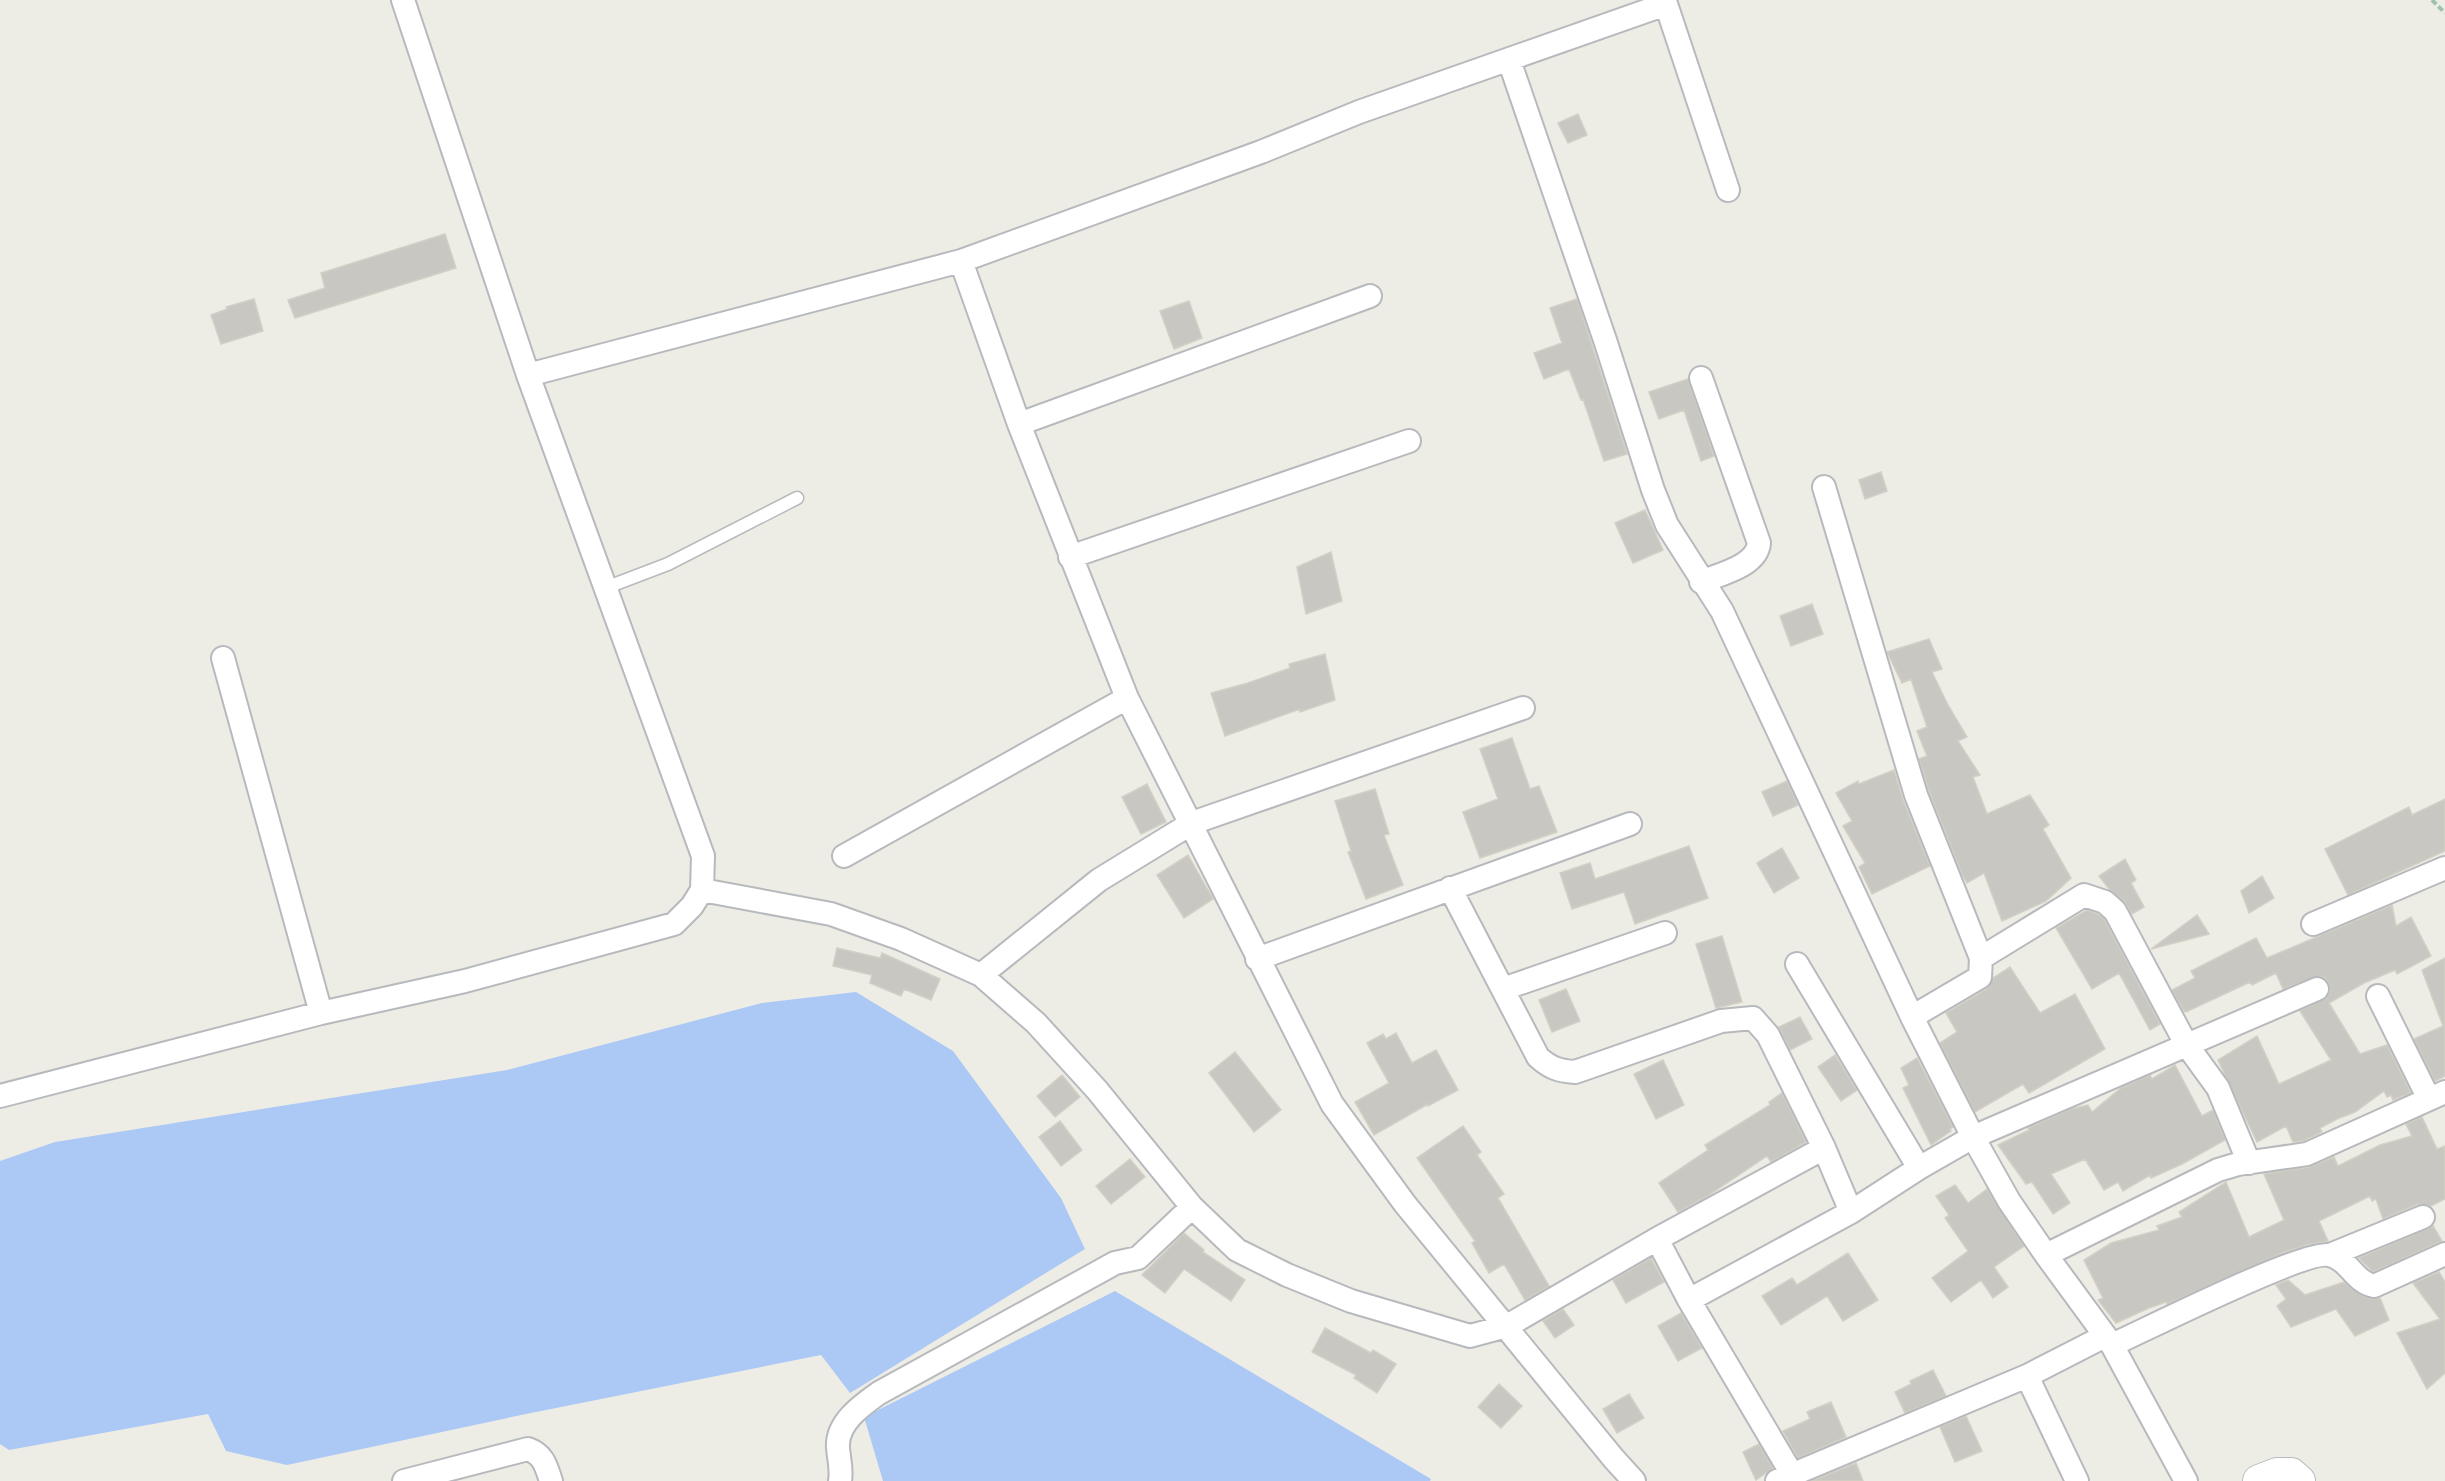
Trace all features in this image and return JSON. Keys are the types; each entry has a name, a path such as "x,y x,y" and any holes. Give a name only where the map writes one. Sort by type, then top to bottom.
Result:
{"main road":[{"path":"2259,1481 2277,1474 2291,1474 2298,1481"}],"street":[{"path":"0,1096 321,1013 465,981 674,924 692,906 702,890 703,856 528,375 403,0"},
{"path":"528,375 961,261 1261,152 1359,112 1666,4 1728,190"},
{"path":"1509,60 1606,343 1653,490 1667,525 1722,612 1912,1017 1973,1137 2010,1201 2109,1341 2186,1481"},
{"path":"961,261 1019,424 1127,698 1332,1104 1405,1204 1614,1460 1634,1481"},
{"path":"1019,424 1370,296"},
{"path":"1701,378 1759,543 1758,549 1750,560 1701,582"},
{"path":"1070,557 1409,441"},
{"path":"1824,487 1916,795 1981,958 1980,977 1912,1017"},
{"path":"223,658 321,1013"},
{"path":"844,856 1127,698"},
{"path":"981,975 1099,880 1192,823 1523,708"},
{"path":"1257,959 1630,824"},
{"path":"2313,924 2445,868"},
{"path":"1450,888 1538,1057 1547,1066 1559,1071 1575,1072 1721,1021 1753,1018 1768,1035 1824,1148 1851,1212"},
{"path":"702,890 831,914 901,939 981,975 1036,1023 1097,1090 1192,1206 1237,1250 1287,1275 1351,1301 1470,1336 1506,1326 1657,1239 1824,1148"},
{"path":"1981,958 2085,895 2105,902 2115,911 2186,1044 2218,1088 2249,1163"},
{"path":"1503,989 1665,933"},
{"path":"1797,964 1919,1168"},
{"path":"1689,1300 1851,1212 1919,1168 1973,1137 2317,989"},
{"path":"2046,1255 2218,1170 2290,1155 2307,1155 2437,1096 2378,996"},
{"path":"840,1481 842,1470 838,1445 847,1420 856,1410 879,1393 1115,1263 1138,1258 1192,1206"},
{"path":"1657,1239 1789,1479 2301,1261 2319,1255 2330,1255 2423,1216"},
{"path":"2330,1255 2348,1265 2359,1280 2374,1286 2445,1254"},
{"path":"2027,1377 2075,1480"},
{"path":"404,1481 528,1449 537,1452 545,1461 551,1481"}],"lane":[{"path":"605,588 668,564 797,498"}],"path":[{"path":"2432,0 2445,13"}],"water":[{"path":"856,992 953,1051 1061,1198 1085,1249 850,1393 821,1355 287,1465 226,1451 208,1414 9,1450 0,1444 0,1161 55,1142 507,1070 762,1003"},
{"path":"1115,1291 1431,1479 1430,1481 883,1481 864,1417"}],"building":[{"path":"1578,114 1587,135 1568,143 1558,123"},
{"path":"445,234 456,268 295,318 288,300 325,288 321,273"},
{"path":"254,299 263,331 221,344 211,315 227,309 226,307"},
{"path":"1577,299 1627,454 1604,461 1583,399 1581,400 1569,369 1544,379 1534,353 1562,343 1550,308"},
{"path":"1189,301 1202,338 1174,349 1160,311"},
{"path":"1688,379 1714,456 1701,461 1684,410 1659,419 1649,392"},
{"path":"1881,472 1887,491 1865,499 1859,480"},
{"path":"1645,510 1663,550 1633,563 1615,523"},
{"path":"1331,552 1342,601 1306,614 1297,567"},
{"path":"1812,604 1823,634 1791,646 1780,616"},
{"path":"1929,639 1942,669 1932,672 1967,737 1958,741 1980,775 1973,777 1987,814 2030,795 2049,825 2043,829 2071,878 2046,901 2002,921 1984,873 1967,883 1962,874 1929,791 1919,759 1927,756 1917,731 1927,727 1911,679 1902,683 1887,652"},
{"path":"1325,654 1335,700 1300,712 1300,709 1225,736 1211,693 1248,683 1290,668 1289,664"},
{"path":"1512,738 1530,789 1539,786 1557,832 1480,858 1463,812 1498,799 1480,749"},
{"path":"1894,770 1903,800 1930,866 1872,894 1859,867 1865,863 1843,826 1852,821 1836,793 1858,781 1859,784"},
{"path":"1787,781 1798,805 1773,816 1762,792"},
{"path":"1147,784 1166,822 1141,834 1122,797"},
{"path":"1375,789 1389,834 1384,835 1403,885 1366,899 1348,852 1351,851 1335,801"},
{"path":"2445,799 2445,851 2348,895 2325,849 2409,807 2412,815"},
{"path":"1689,846 1708,898 1635,924 1624,892 1572,909 1560,873 1590,863 1595,879"},
{"path":"1782,848 1799,878 1774,893 1757,863"},
{"path":"1188,855 1213,899 1184,918 1157,875"},
{"path":"2125,859 2136,880 2131,883 2144,907 2132,914 2124,901 2109,889 2099,876"},
{"path":"2262,876 2274,898 2249,913 2241,891"},
{"path":"2392,905 2396,926 2411,917 2431,956 2397,974 2395,970 2364,983 2329,1003 2360,1054 2387,1045 2411,1093 2393,1100 2391,1095 2387,1097 2384,1091 2355,1112 2320,1128 2322,1132 2303,1141 2293,1142 2286,1126 2257,1142 2218,1060 2257,1036 2279,1084 2331,1060 2300,1011 2327,998 2330,991 2329,983 2325,978 2318,976 2283,989 2276,973 2252,985 2250,982 2186,1012 2172,990 2195,978 2191,971 2256,938 2267,958"},
{"path":"2087,910 2104,919 2160,1024 2150,1030 2119,973 2092,989 2056,928"},
{"path":"2197,915 2209,934 2151,949"},
{"path":"1722,936 1742,1002 1716,1008 1696,944"},
{"path":"837,948 880,958 882,953 940,979 931,1000 904,989 901,996 870,983 872,975 833,966"},
{"path":"2445,958 2445,1076 2435,1081 2414,1039 2443,1026 2422,970"},
{"path":"2010,967 2040,1013 2075,994 2105,1049 2029,1093 2023,1084 1975,1112 1940,1043 1957,1032 1946,1013 1987,989 1993,978"},
{"path":"1566,989 1580,1021 1552,1032 1539,1000"},
{"path":"1800,1017 1812,1039 1790,1050 1779,1027"},
{"path":"1396,1033 1412,1063 1436,1050 1458,1090 1428,1106 1428,1104 1374,1135 1355,1102 1389,1083 1367,1043 1383,1034 1386,1039"},
{"path":"1235,1052 1281,1110 1254,1132 1209,1073"},
{"path":"1835,1055 1857,1090 1841,1101 1818,1067"},
{"path":"1917,1058 1953,1127 1951,1131 1931,1145 1903,1088 1909,1085 1901,1068"},
{"path":"1663,1060 1684,1105 1656,1119 1634,1074"},
{"path":"2175,1065 2202,1116 2213,1110 2225,1140 2182,1164 2151,1178 2150,1175 2123,1191 2118,1182 2104,1190 2085,1159 2051,1174 2070,1203 2053,1214 2032,1182 2026,1184 1998,1145 2029,1130 2028,1128 2071,1109 2088,1105 2092,1112 2121,1088 2150,1075 2152,1079"},
{"path":"1062,1075 1080,1097 1055,1117 1037,1096"},
{"path":"1782,1093 1806,1142 1771,1162 1767,1156 1706,1197 1678,1212 1659,1183 1708,1150 1705,1145 1770,1105 1769,1102"},
{"path":"2422,1117 2437,1149 2445,1146 2445,1199 2431,1206 2418,1204 2383,1219 2376,1199 2372,1201 2370,1196 2319,1221 2328,1241 2284,1252 2167,1304 2166,1302 2149,1308 2116,1323 2098,1300 2103,1298 2084,1260 2111,1243 2159,1230 2157,1226 2182,1217 2179,1212 2226,1182 2249,1237 2284,1220 2264,1174 2309,1167 2334,1157 2338,1166 2380,1145 2412,1136 2406,1124"},
{"path":"1060,1121 1082,1150 1061,1166 1039,1137"},
{"path":"1463,1126 1481,1152 1477,1155 1504,1194 1498,1198 1549,1286 1525,1300 1504,1264 1489,1273 1472,1243 1475,1241 1417,1158"},
{"path":"1130,1159 1145,1177 1111,1204 1096,1186"},
{"path":"1955,1185 1968,1203 1987,1189 2024,1246 1994,1267 2008,1287 1993,1298 1981,1280 1951,1302 1932,1278 1968,1251 1945,1218 1949,1215 1936,1196"},
{"path":"2433,1226 2442,1241 2373,1272 2359,1258"},
{"path":"1184,1233 1204,1250 1203,1252 1245,1280 1231,1301 1184,1269 1165,1293 1142,1275"},
{"path":"1848,1253 1878,1300 1843,1321 1827,1296 1781,1325 1762,1296 1792,1278 1797,1285"},
{"path":"1651,1258 1664,1282 1626,1303 1613,1280"},
{"path":"2439,1272 2445,1282 2445,1373 2427,1389 2397,1333 2440,1319 2413,1283"},
{"path":"2288,1280 2305,1295 2344,1282 2363,1296 2371,1299 2380,1298 2389,1320 2355,1336 2336,1309 2291,1327 2277,1306 2286,1299 2276,1285"},
{"path":"1563,1309 1574,1325 1555,1338 1543,1321"},
{"path":"1681,1313 1702,1348 1678,1361 1658,1326"},
{"path":"1325,1328 1371,1353 1373,1350 1396,1364 1377,1393 1354,1378 1356,1375 1312,1352"},
{"path":"1933,1370 1946,1396 1905,1413 1895,1392 1911,1384 1910,1381"},
{"path":"1499,1384 1522,1406 1501,1428 1478,1407"},
{"path":"1629,1394 1644,1418 1617,1433 1603,1409"},
{"path":"1831,1402 1846,1437 1798,1458 1783,1431 1810,1419 1807,1412"},
{"path":"1966,1416 1982,1451 1955,1462 1940,1427"},
{"path":"1759,1444 1773,1468 1756,1480 1743,1452"},
{"path":"1856,1463 1863,1481 1812,1481"}]}
